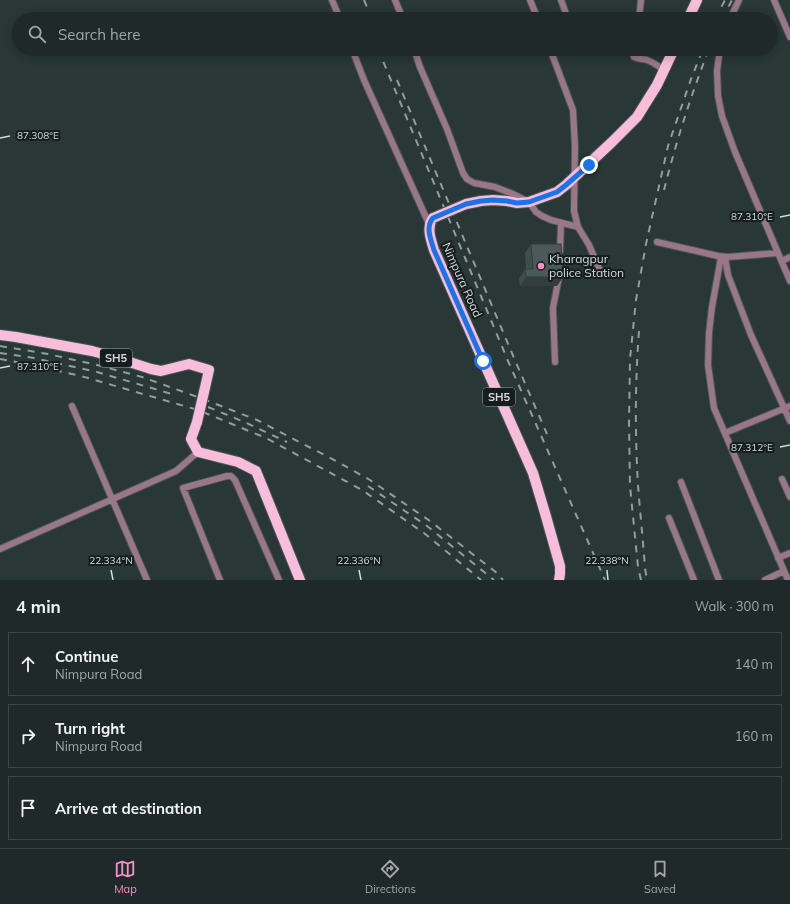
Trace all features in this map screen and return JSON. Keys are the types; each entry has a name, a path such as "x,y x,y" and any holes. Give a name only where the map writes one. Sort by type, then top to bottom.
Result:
{"main road":[{"path":"691,12 697,0"},
{"path":"431,221 466,204 493,200 517,203 529,202 557,192 574,179 637,117 657,85 671,56"},
{"name":"Nimpura Road","path":"431,221 429,229 434,250 533,473 546,513 560,566 559,580"},
{"name":"SH5","path":"0,334 92,351 161,371 189,364 209,370 197,422 191,439 198,452"},
{"path":"198,452 238,462 256,471 300,580"}],"street":[{"path":"332,0 337,12"},
{"path":"395,0 400,12"},
{"path":"530,0 535,12"},
{"path":"561,0 565,12"},
{"path":"640,12 641,0"},
{"path":"733,12 738,0"},
{"path":"774,0 790,37"},
{"path":"355,56 364,80 431,221"},
{"path":"416,56 467,179 474,183 495,187 513,194 529,202 536,212 542,216 578,227"},
{"path":"553,56 574,110 574,211 578,227 589,246 600,273"},
{"path":"634,56 638,59 645,59 652,62 664,70"},
{"path":"719,56 717,71 718,96 722,116 735,152 790,281"},
{"path":"560,254 561,223"},
{"path":"657,242 722,257 778,253"},
{"path":"722,257 750,336 787,407 790,421"},
{"path":"722,257 712,307 709,333 708,365 714,408 788,580"},
{"path":"782,261 790,257"},
{"path":"555,362 553,308 560,269"},
{"path":"72,406 148,580"},
{"path":"725,433 787,407"},
{"path":"0,549 176,471 198,452"},
{"path":"220,580 183,488 231,476 235,480 279,580"},
{"path":"782,479 790,496"},
{"path":"681,482 719,580"},
{"path":"669,518 694,580"},
{"path":"778,558 790,553"},
{"path":"765,580 784,571"}],"building":[{"path":"531,244 561,244 563,277 526,277 525,269 533,269"}],"railway":[{"path":"364,0 369,12"},
{"path":"719,12 725,0"},
{"path":"726,12 732,0"},
{"path":"381,56 508,361 605,580"},
{"path":"641,580 638,567 630,486 630,359 636,300 646,244 668,146 700,56"},
{"path":"664,190 684,119 706,56"},
{"path":"397,80 547,434"},
{"path":"639,331 636,389 636,447 647,580"},
{"path":"0,346 48,354 142,377 257,420 370,480 430,521 497,573 503,580"},
{"path":"0,353 34,358 97,372 175,395"},
{"path":"0,359 81,376 198,410 266,438 362,490 424,533 481,580"},
{"path":"208,407 287,442"},
{"path":"368,486 427,526 494,580"}],"place":[{"name":"Kharagpur police Station","path":"541,266"}],"route":[{"path":"483,361 431,242 429,229 431,220 466,204 481,201 493,200 517,203 529,202 557,192 589,165"}]}
